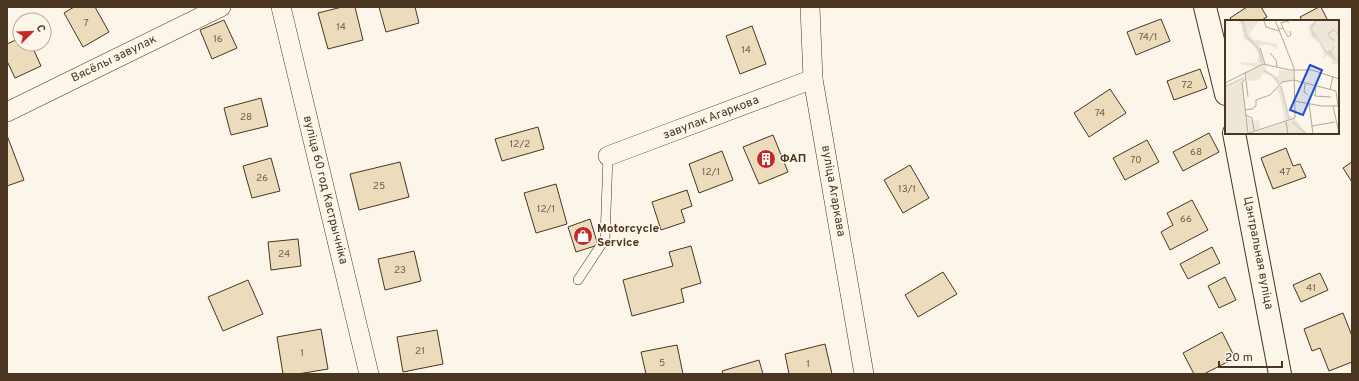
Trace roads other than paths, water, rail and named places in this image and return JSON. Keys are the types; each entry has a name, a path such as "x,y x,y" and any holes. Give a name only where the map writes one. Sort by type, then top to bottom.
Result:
{"street":[{"name":"Вясёлы завулак","path":"7,112 220,7"},
{"name":"вуліца 60 год Кастрычніка","path":"281,7 369,374"},
{"name":"вуліца Агаркава","path":"810,7 813,79 864,374"},
{"path":"1205,7 1225,90"},
{"name":"завулак Агаркова","path":"608,156 813,79"},
{"name":"Цэнтральная вуліца","path":"1234,134 1280,374"}],"lane":[{"path":"578,280 605,239 608,156"}],"place":[{"name":"ФАП","path":"766,159"},
{"name":"Motorcycle Service","path":"583,236"}]}
